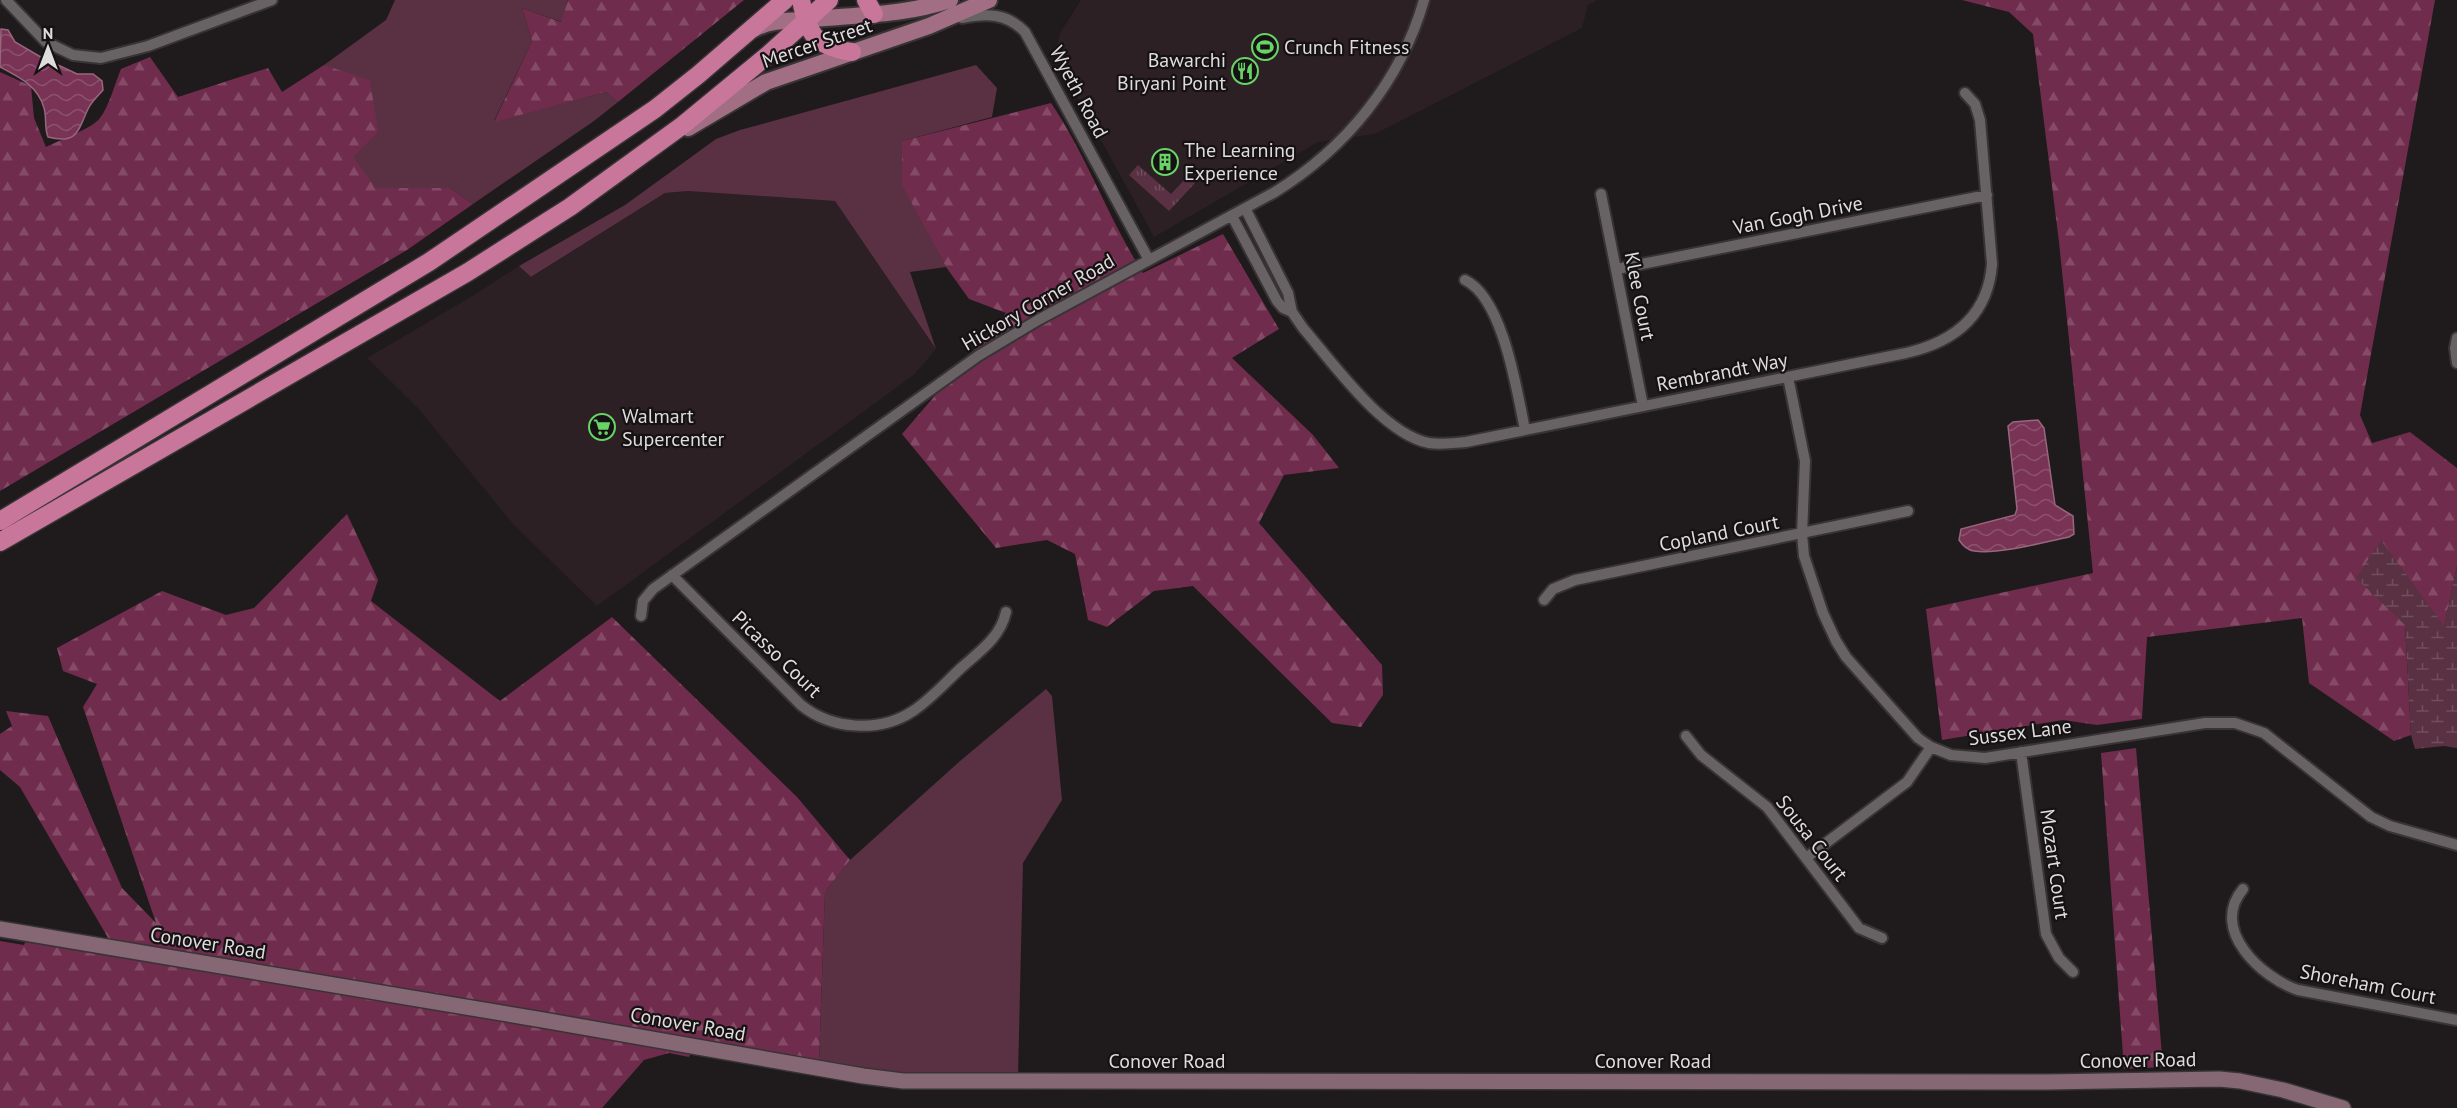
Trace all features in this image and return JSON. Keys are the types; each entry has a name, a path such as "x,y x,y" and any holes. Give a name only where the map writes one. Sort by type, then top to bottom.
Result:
{"highway":[{"path":"0,520 429,262 591,154 672,96 785,0"},
{"path":"801,0 811,32 818,42 832,49 852,52"},
{"path":"0,542 488,260 570,207 683,125 829,0"}],"main road":[{"name":"Mercer Street","path":"748,33 768,22 782,19 807,20 870,7 903,12 950,0"},
{"name":"Mercer Street","path":"636,160 766,82 929,26 989,0"}],"street":[{"path":"6,0 46,42 73,55 101,58 148,46 272,0"},
{"name":"Hickory Corner Road","path":"641,616 643,601 672,575 978,356 1038,320 1232,216 1312,167 1357,124 1380,94 1402,56 1417,23 1424,0"},
{"name":"Wyeth Road","path":"929,26 981,14 999,16 1020,27 1035,49 1149,260"},
{"name":"Rembrandt Way","path":"1232,216 1276,301 1283,308 1292,312 1350,382 1387,421 1402,432 1428,443 1466,442 1928,348 1950,338 1983,300 1990,276 1992,252 1978,113 1975,104 1965,93"},
{"name":"Klee Court","path":"1601,194 1643,406"},
{"name":"Van Gogh Drive","path":"1617,269 1987,195"},
{"name":"Rembrandt Way","path":"1245,208 1288,293 1292,312"},
{"path":"1465,280 1481,292 1498,327 1510,362 1525,430"},
{"path":"2457,338 2455,348 2457,363"},
{"name":"Sussex Lane","path":"1788,377 1805,461 1802,534 1804,556 1828,624 1841,650 1911,732 1931,747 1951,755 1971,758 2205,723 2225,722 2245,725 2273,739 2372,817 2390,826 2457,845"},
{"path":"234,380 246,401"},
{"name":"Copland Court","path":"1544,600 1553,589 1575,580 1908,511"},
{"name":"Picasso Court","path":"672,575 801,705 827,720 856,726 885,723 913,711 993,640 1003,625 1006,612"},
{"name":"Sousa Court","path":"1686,736 1701,755 1767,807 1859,928 1881,938"},
{"path":"1806,858 1907,782 1931,747"},
{"name":"Mozart Court","path":"2021,752 2046,934 2054,951 2073,972"},
{"name":"Shoreham Court","path":"2243,890 2234,902 2233,909 2238,939 2255,964 2275,980 2305,991 2457,1020"},
{"name":"Conover Road","path":"0,929 903,1081 2047,1082 2218,1079 2262,1085 2343,1108"}],"shaded area":[{"path":"1081,0 1597,0 1588,5 1582,28 1375,134 1318,142 1154,237 1055,56 1060,33"},
{"path":"688,191 835,201 936,349 915,374 597,606 514,525 416,406 367,358 519,266 532,277 665,193"}],"green space":[{"path":"395,0 568,0 562,22 522,8 532,41 494,121 606,92 618,102 473,204 450,188 376,189 352,157 324,65 386,20"},
{"path":"568,0 744,0 618,102 606,92 494,122 532,41 522,8 561,22"},
{"path":"1962,0 2435,0 2360,415 2372,443 2410,432 2457,468 2457,566 2444,627 2381,541 2405,625 2411,735 2394,741 2309,683 2302,618 2147,637 2142,719 2097,725 2063,720 1942,740 1926,609 2093,573 2059,242 2033,34 2009,12"},
{"path":"150,57 178,97 268,68 282,92 324,65 370,80 378,132 353,157 376,188 450,188 473,204 407,250 0,491 0,72 31,86 34,118 46,147 96,122 106,108 121,69"},
{"path":"976,65 997,88 992,117 902,141 903,185 946,267 910,272 936,349 835,201 688,191 665,193 531,277 519,266 625,205 716,139 740,130"},
{"path":"1051,103 1076,144 1119,231 1143,273 1223,234 1279,329 1232,358 1313,435 1339,468 1284,475 1259,523 1382,665 1383,695 1361,727 1332,723 1193,586 1154,591 1107,627 1088,620 1075,554 1047,540 996,548 902,434 1006,313 969,299 946,267 902,185 902,141"},
{"path":"1138,165 1171,194 1188,176 1195,183 1169,211 1129,175"},
{"path":"347,514 378,580 371,601 500,701 612,617 797,797 850,860 825,892 819,1062 697,1039 689,1057 669,1053 644,1060 602,1108 0,1108 0,941 24,945 29,932 111,943 20,787 0,770 0,734 12,726 6,711 48,716 122,888 156,923 83,707 97,684 63,671 57,648 162,591 226,615 254,608"},
{"path":"2381,540 2444,626 2457,566 2457,748 2444,746 2415,749 2411,735 2405,625 2356,578"},
{"path":"1046,689 1052,696 1062,800 1023,863 1018,1076 891,1074 819,1062 825,892 850,860 960,761"},
{"path":"2136,748 2163,1067 2124,1069 2101,753"}],"water":[{"path":"1,29 8,30 15,42 39,56 77,74 93,74 102,81 103,90 91,104 76,134 66,139 48,137 44,108 37,94 27,83 0,67"},
{"path":"2038,420 2044,428 2055,505 2073,516 2074,534 2008,550 1984,552 1967,549 1959,540 1961,529 2015,515 2017,509 2008,426 2013,422"}],"place":[{"name":"Crunch Fitness","path":"1265,47"},
{"name":"Bawarchi Biryani Point","path":"1245,71"},
{"name":"The Learning Experience","path":"1165,162"},
{"name":"Walmart Supercenter","path":"602,427"}]}
